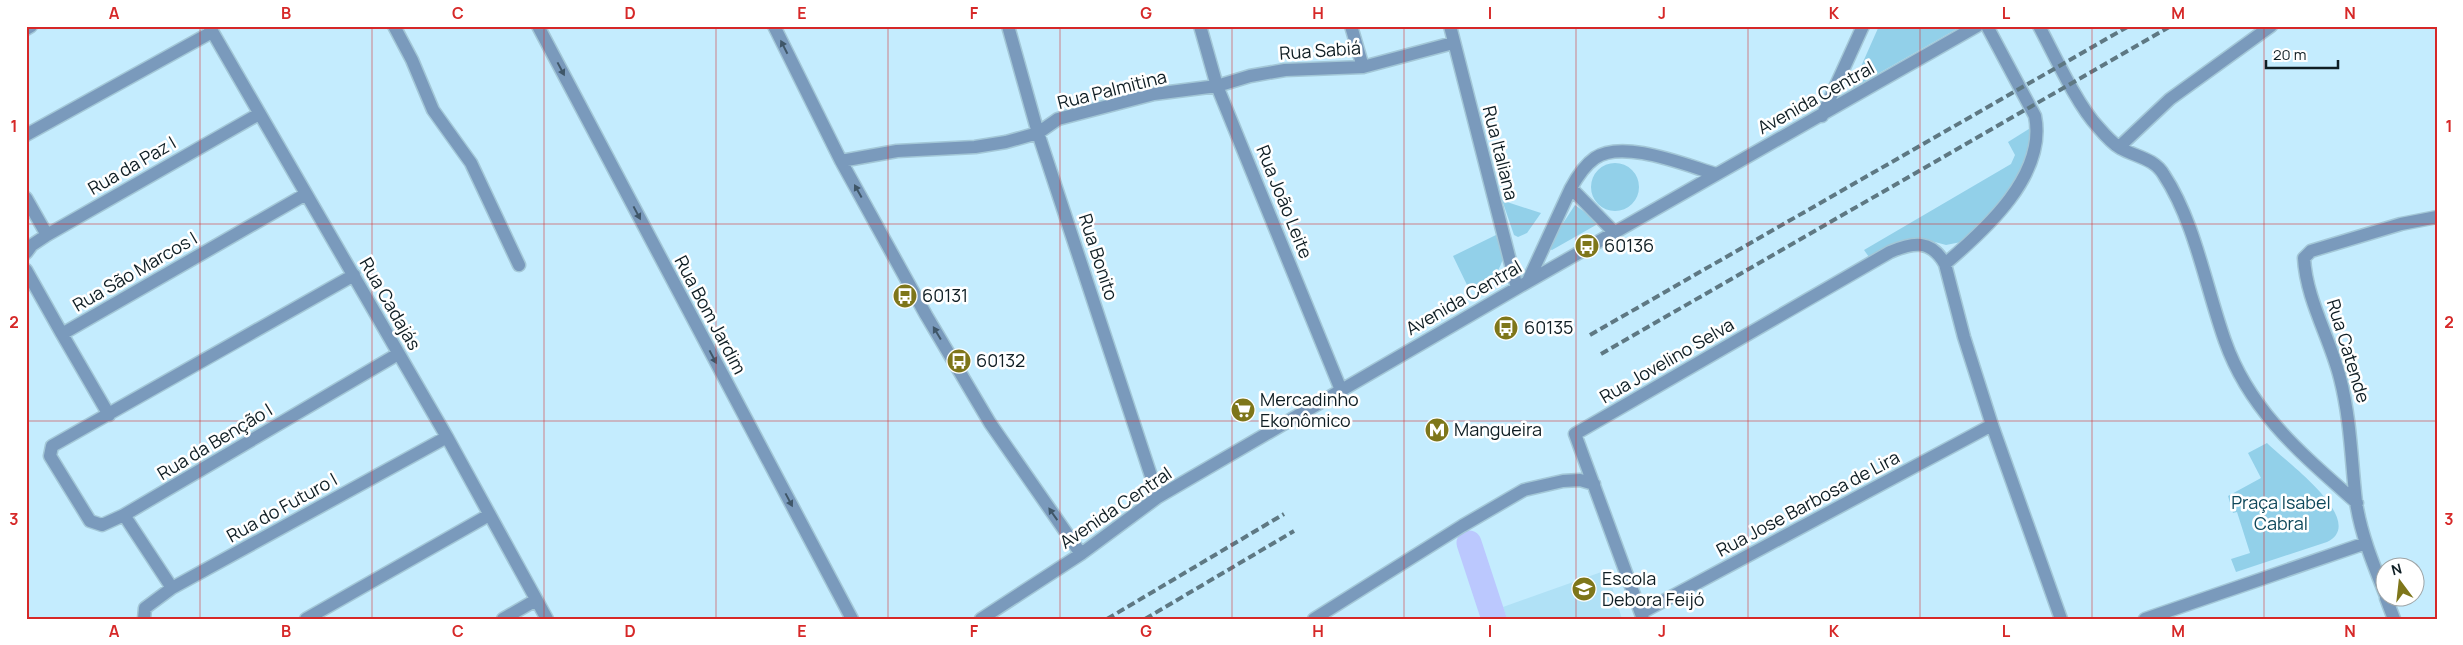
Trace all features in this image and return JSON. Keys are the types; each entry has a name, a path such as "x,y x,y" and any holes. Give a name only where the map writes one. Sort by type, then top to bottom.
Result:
{"street":[{"path":"26,29 31,26"},
{"path":"394,26 412,60 432,110 471,163 519,265"},
{"name":"Rua Bom Jardim","path":"538,26 852,619"},
{"path":"774,26 842,161 926,315 990,423 1081,554"},
{"name":"Rua Bonito","path":"1008,26 1038,133 1158,497"},
{"name":"Rua João Leite","path":"1200,26 1217,86 1341,390"},
{"path":"1351,26 1363,67"},
{"name":"Rua Italiana","path":"1450,26 1453,43 1523,284"},
{"path":"1822,116 1863,26"},
{"name":"Avenida Central","path":"981,619 1081,554 1158,497 1523,284 1822,116 1977,26"},
{"path":"1987,26 2035,116 2038,132 2035,150 2019,184 1998,215 1977,237 1945,264 1964,337 1992,425 2061,619"},
{"path":"2039,26 2080,102 2096,126 2119,147 2153,162 2164,174 2192,236 2226,343 2248,390 2270,422 2357,503"},
{"path":"2119,147 2170,99 2271,26"},
{"path":"26,135 210,29"},
{"name":"Rua Cadajás","path":"210,29 447,437 488,515 547,619"},
{"name":"Rua Sabiá","path":"1217,86 1250,76 1285,70 1363,67 1453,43"},
{"name":"Rua Palmitina","path":"842,161 905,150 975,147 1038,133 1058,119 1083,111 1154,94 1217,86"},
{"name":"Rua da Paz I","path":"26,253 32,245 47,235 259,114"},
{"path":"1523,284 1579,174 1596,157 1619,150 1635,152 1716,174"},
{"path":"1571,188 1615,232"},
{"name":"Rua São Marcos I","path":"109,415 62,334 306,194"},
{"path":"26,198 47,235"},
{"name":"Rua Catende","path":"2376,570 2366,544 2357,503 2348,410 2340,376 2305,270 2304,258 2311,251 2401,224 2437,217"},
{"name":"Rua Jovelino Selva","path":"1642,616 1575,434 1890,252 1905,246 1930,247 1938,252 1945,264"},
{"path":"26,270 62,334"},
{"path":"109,415 354,276"},
{"name":"Rua da Benção I","path":"109,415 56,443 52,446 49,453 90,521 102,525 124,515 398,354"},
{"name":"Rua Jose Barbosa de Lira","path":"1642,616 1992,425"},
{"name":"Rua do Futuro I","path":"144,619 145,608 172,588 447,437"},
{"path":"1314,619 1462,526 1524,490 1563,481 1580,480 1594,484"},
{"path":"124,515 172,588"},
{"path":"306,619 488,515"},
{"path":"2145,619 2366,544"},
{"path":"502,619 536,600"}],"shaded area":[{"name":"Escola Debora Feijó","path":"1607,570 1622,619 1507,619 1503,607"}],"green space":[{"path":"1879,26 1962,26 1851,89"},
{"path":"2032,127 2030,175 1966,241 1946,245 1920,238 1911,239 1869,257 1864,250 2011,164 2015,155 2008,142"},
{"path":"1610,163 1620,163 1629,167 1635,173 1638,178 1638,196 1629,207 1620,211 1610,211 1601,207 1595,201 1591,192 1591,182 1595,173 1601,167"},
{"path":"1502,200 1541,213 1527,233 1518,237 1514,235"},
{"path":"1575,205 1597,221 1596,225 1552,250 1549,249 1548,246"},
{"path":"1496,235 1500,248 1505,252 1500,267 1489,280 1468,287 1453,256"},
{"name":"Praça Isabel Cabral","path":"2267,443 2303,475 2331,505 2338,520 2337,532 2327,542 2236,572 2231,559 2250,553 2237,512 2233,513 2228,496 2261,478 2248,453"}],"waterway":[{"path":"1469,543 1494,619"}],"railway":[{"path":"1590,335 2129,26"},
{"path":"1601,354 2171,26"},
{"path":"1107,619 1284,514"},
{"path":"1145,619 1294,531"}],"place":[{"name":"60136","path":"1587,246"},
{"name":"60131","path":"905,296"},
{"name":"60135","path":"1506,328"},
{"name":"60132","path":"959,361"},
{"name":"Mercadinho Ekonômico","path":"1243,410"},
{"name":"Mangueira","path":"1437,430"},
{"name":"Escola Debora Feijó","path":"1584,589"}]}
